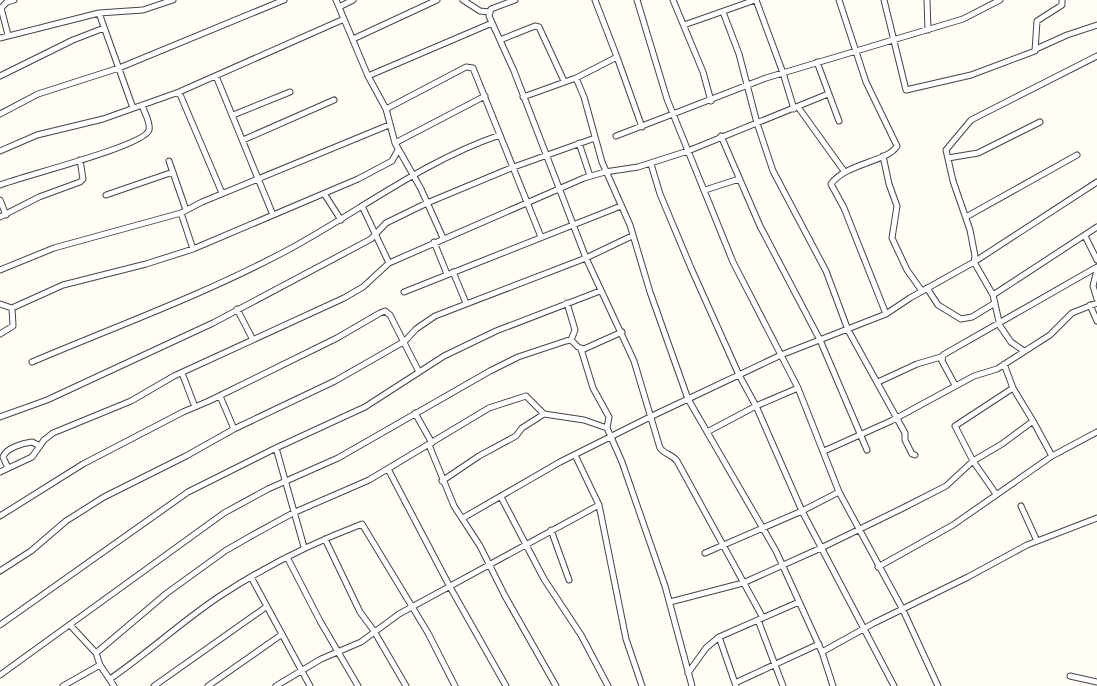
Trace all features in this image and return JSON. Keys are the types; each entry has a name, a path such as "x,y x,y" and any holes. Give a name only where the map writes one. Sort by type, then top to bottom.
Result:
{"street":[{"path":"8,35 1,11 7,1 14,0"},
{"path":"0,38 100,13 142,10 173,0"},
{"path":"0,114 38,94 119,68 284,0"},
{"path":"336,0 368,76 386,109 398,150 414,176 442,238"},
{"path":"339,7 353,0"},
{"path":"353,39 437,0"},
{"path":"463,0 480,11 489,12 515,0"},
{"path":"595,0 642,127"},
{"path":"637,0 673,115 733,262 798,388 840,492 878,567 903,610 938,686"},
{"path":"673,0 703,72 711,100"},
{"path":"684,25 756,0 796,108 844,171"},
{"path":"839,0 866,82 897,146 896,149 883,156 844,171 831,184 844,208 886,314"},
{"path":"884,0 906,90 970,75 1016,60 1067,35 1097,26"},
{"path":"927,0 928,30"},
{"path":"616,136 783,73 963,19 1000,0"},
{"path":"1036,49 1037,21 1062,5 1062,0"},
{"path":"489,12 586,258 600,291 622,332 652,416 660,448 678,461 743,583 760,619 783,686"},
{"path":"723,12 739,54 757,123 773,171 826,271 848,330 905,433 905,440 912,454 915,455"},
{"path":"100,13 133,108"},
{"path":"0,151 36,135 103,119 179,92 344,19"},
{"path":"368,76 492,23"},
{"path":"500,40 535,26 539,27 564,81"},
{"path":"0,76 73,40 104,28"},
{"path":"1024,351 1011,342 1000,324 993,295 974,262 975,256 966,218 953,181 947,148 971,120 1097,56"},
{"path":"523,97 576,78 617,57"},
{"path":"817,62 839,121"},
{"path":"386,109 466,68 473,68 511,168 542,237"},
{"path":"216,76 273,215"},
{"path":"576,78 584,97 605,172 621,206 632,236 688,399 763,528 819,644 833,686"},
{"path":"179,92 222,193"},
{"path":"233,115 290,92"},
{"path":"0,472 32,458 40,446 53,433 131,401 153,387 356,291 389,263 442,238 590,176 651,164 688,151 828,94"},
{"path":"395,143 485,96"},
{"path":"243,140 334,100"},
{"path":"0,185 120,148 144,138 149,130 149,125 142,105"},
{"path":"948,158 978,154 1040,122"},
{"path":"0,270 54,248 183,211 389,124"},
{"path":"32,362 209,287 284,252 462,149 500,135"},
{"path":"721,136 760,226 820,340 867,450"},
{"path":"0,417 73,388 213,324 237,309 377,234 386,223 427,203 511,168 595,138"},
{"path":"579,143 590,176"},
{"path":"0,304 12,308 63,286 146,264 193,249 324,194 388,164 392,161 398,150"},
{"path":"966,218 1077,155"},
{"path":"883,156 889,184 897,206 892,238 907,270 938,305 960,319 972,317 995,303"},
{"path":"0,200 3,216 39,197 80,182 84,176 80,160"},
{"path":"169,162 193,249"},
{"path":"651,164 673,226 739,374 756,406 802,512 894,686"},
{"path":"106,195 173,172"},
{"path":"705,190 739,179"},
{"path":"463,518 560,462 739,374 781,354 886,314 925,289 974,262 1097,182"},
{"path":"324,194 341,220"},
{"path":"362,206 377,234 389,263"},
{"path":"404,292 621,206"},
{"path":"993,295 1097,227"},
{"path":"0,572 85,509 186,456 234,428 297,401 405,341 424,323 466,304 586,258 632,236"},
{"path":"1085,236 1097,260"},
{"path":"434,242 446,274"},
{"path":"878,382 917,364 941,357 1097,269"},
{"path":"824,451 896,418 955,386 1004,364 1057,330 1072,313 1097,301 1093,286 1097,269"},
{"path":"453,272 466,304"},
{"path":"0,625 188,492 276,448 365,407 419,372 496,331 600,291"},
{"path":"0,675 70,626 212,520 286,480 338,458 415,413 518,357 571,340 576,330 567,303"},
{"path":"1090,305 1097,321"},
{"path":"0,334 13,326 12,308"},
{"path":"237,309 253,340"},
{"path":"0,516 83,464 337,338 385,311 390,315 405,341 419,372"},
{"path":"581,349 622,332"},
{"path":"571,340 581,349 593,388 609,417 607,428"},
{"path":"941,357 955,386"},
{"path":"1004,364 1012,388 1052,456"},
{"path":"182,373 195,407"},
{"path":"707,432 756,406 798,388"},
{"path":"996,494 973,461 955,426 1012,388"},
{"path":"220,396 234,428"},
{"path":"96,653 146,610 204,566 251,536 388,469 468,419 519,396 526,396 544,414 584,420 607,428 612,436 670,602 692,686"},
{"path":"415,413 430,444 442,481 556,686"},
{"path":"442,481 479,456 516,436 522,428 544,414"},
{"path":"670,602 743,583 821,548 946,486 973,461 1002,444 1033,421"},
{"path":"878,567 953,525 1052,456 1097,432"},
{"path":"8,468 3,457 6,451 28,442 40,446"},
{"path":"276,448 286,480 293,514 304,547"},
{"path":"575,455 602,515 626,639 642,686"},
{"path":"388,469 450,587 506,686"},
{"path":"705,553 802,512 840,492"},
{"path":"501,497 556,600 581,635 608,686"},
{"path":"276,686 337,652 361,642 412,608 599,505"},
{"path":"1021,506 1037,542"},
{"path":"587,512 602,515"},
{"path":"822,652 1037,542 1097,518"},
{"path":"110,679 218,597 304,547 362,524 412,608 455,686"},
{"path":"551,530 569,580"},
{"path":"324,539 360,612 406,686"},
{"path":"287,557 337,652 358,686"},
{"path":"251,577 310,686"},
{"path":"688,673 706,648 719,637 800,602"},
{"path":"154,686 266,606"},
{"path":"70,626 96,653 100,664 114,686"},
{"path":"208,686 281,635"},
{"path":"719,637 735,684 774,663 819,644"},
{"path":"63,686 100,664"},
{"path":"1070,676 1089,684 1097,682"}]}
